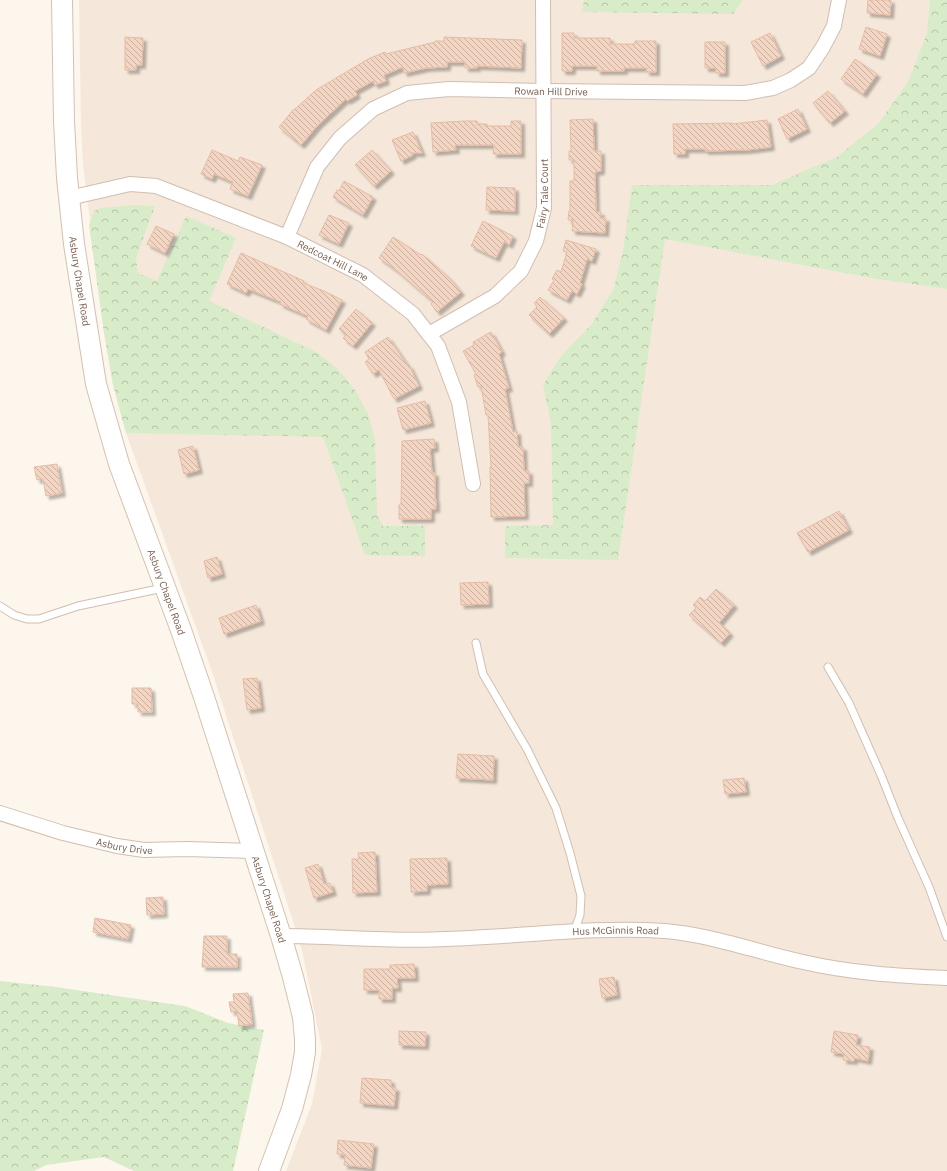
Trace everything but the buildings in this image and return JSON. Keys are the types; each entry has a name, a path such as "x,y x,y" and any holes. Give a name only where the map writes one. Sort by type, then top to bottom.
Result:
{"main road":[{"name":"Asbury Chapel Road","path":"62,0 64,121 69,198 82,297 96,384 119,464 204,697 281,936 303,1017 305,1052 301,1075 292,1109 269,1171"}],"street":[{"name":"Fairy Tale Court","path":"429,334 495,296 521,271 536,241 544,208 543,0"},
{"name":"Rowan Hill Drive","path":"287,237 317,168 340,138 373,110 407,93 449,89 745,93 774,88 809,68 823,47 834,26 839,0"},
{"name":"Redcoat Hill Lane","path":"69,198 130,184 156,186 287,237 364,275 413,314 438,346 459,402 473,484"},
{"name":"Asbury Drive","path":"0,813 63,833 117,846 144,850 187,849 253,851"},
{"name":"Hus McGinnis Road","path":"281,936 439,940 608,930 667,931 724,941 802,962 836,969 887,975 947,978"}],"lane":[{"path":"0,606 14,615 27,619 39,619 78,606 165,588"},
{"path":"476,643 483,674 526,750 556,808 581,896 580,915 574,932"},
{"path":"828,667 849,703 881,775 898,818 929,887 947,937"}],"shaded area":[{"path":"79,0 947,0 947,1171 286,1171 312,1104 322,1049 302,950 293,921 210,666 126,433 113,385 104,333 83,165"}],"green space":[{"path":"584,0 743,0 733,14 582,12"},
{"path":"930,0 947,0 947,289 877,279 665,239 618,560 505,558 505,526 553,525 551,423 543,385 561,356 591,325 614,288 624,245 632,185 772,185 837,157 878,124 908,82 927,33"},
{"path":"134,205 155,206 136,258 138,273 157,281 186,216 236,238 209,301 318,353 339,370 355,390 368,414 375,439 377,515 383,526 425,526 425,556 365,555 323,437 126,433 113,385 89,225 94,211 101,208"},
{"path":"0,981 56,987 185,1006 228,1023 264,1030 233,1171 134,1171 104,1157 46,1165 34,1171 0,1171"}]}
